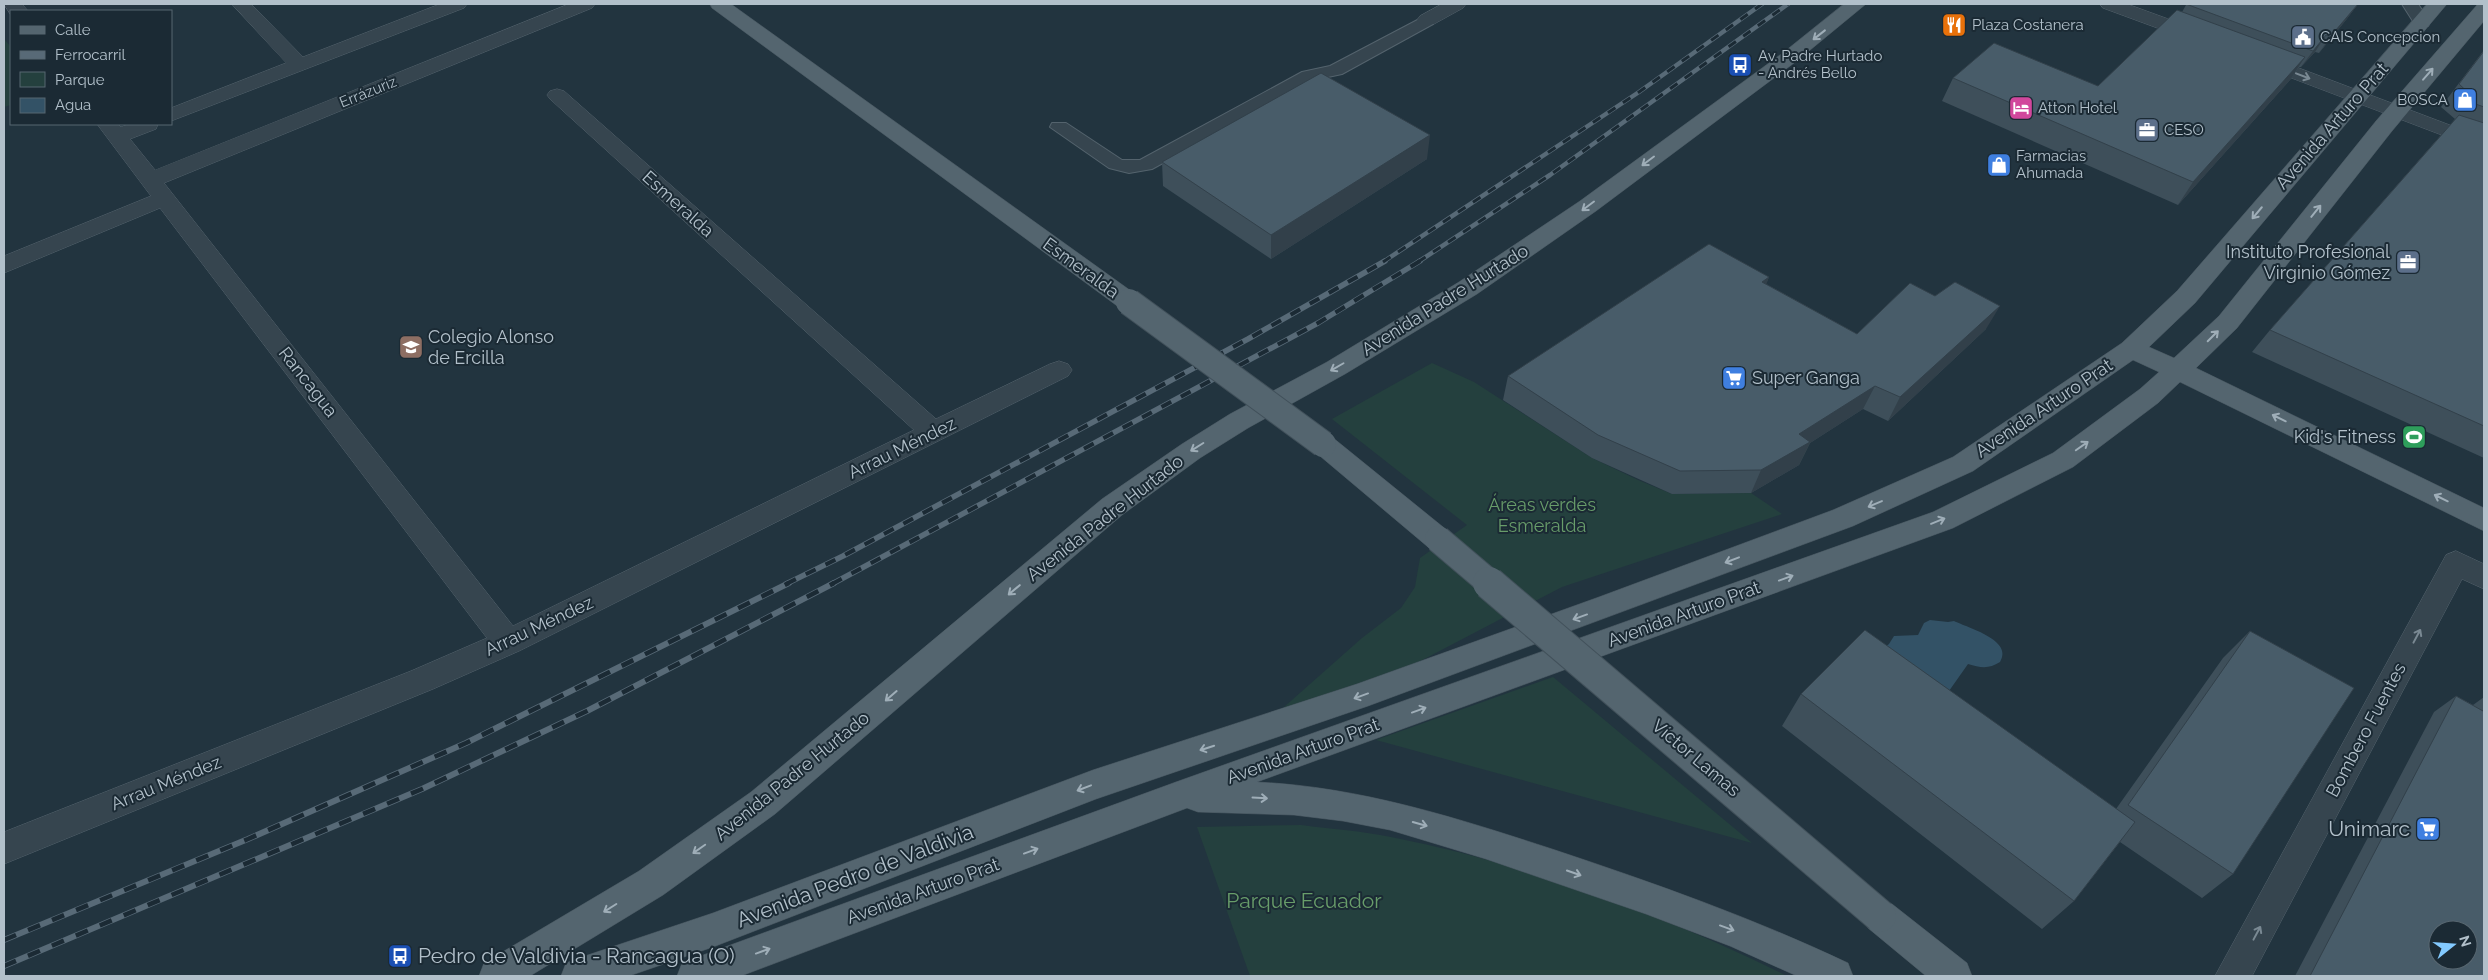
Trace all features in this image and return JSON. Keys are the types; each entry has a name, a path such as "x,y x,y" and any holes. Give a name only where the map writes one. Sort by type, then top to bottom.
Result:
{"main road":[{"name":"Esmeralda","path":"718,4 1323,444 1438,539"},
{"name":"Avenida Padre Hurtado","path":"497,976 651,883 763,803 1112,508 1149,479 1239,421 1336,368 1468,288 1588,206 1791,56 1856,4"},
{"name":"Avenida Arturo Prat","path":"1131,774 1357,697 1610,606 1843,518 1963,464 2131,349 2186,297 2438,4"},
{"name":"Avenida Arturo Prat","path":"706,972 1176,797 1943,520 2063,460 2114,423 2178,370 2228,322 2397,111 2484,9"},
{"path":"2131,349 2178,370 2484,520"},
{"name":"Víctor Lamas","path":"1438,539 1880,916 1954,976"},
{"name":"Avenida Pedro de Valdivia","path":"579,976 713,930 1093,785 1131,774"},
{"path":"1176,797 1217,796 1295,800 1332,804 1388,815 1475,840 1619,888 1756,938 1835,976"}],"street":[{"path":"241,4 300,65"},
{"path":"172,115 300,65 420,10 456,4"},
{"name":"Errázuriz","path":"4,265 158,189 585,4"},
{"path":"1427,20 1456,4"},
{"path":"2110,4 2210,41"},
{"path":"2238,52 2484,145"},
{"name":"Esmeralda","path":"557,95 933,432"},
{"path":"112,130 142,125"},
{"name":"Rancagua","path":"112,130 508,642"},
{"name":"Arrau Méndez","path":"8,838 422,680 508,642 1059,370"},
{"name":"Bombero Fuentes","path":"2234,976 2456,563 2484,577"}],"lane":[{"path":"2410,4 2422,22"},
{"path":"1059,127 1116,164 1130,167 1145,165 1308,76 1336,70 1427,20"}],"green space":[{"path":"4,39 10,46 10,105 4,107"},
{"name":"Áreas verdes Esmeralda","path":"1432,363 1474,382 1592,458 1638,480 1672,494 1751,493 1782,514 1562,587 1365,690 1258,730 1362,638 1401,608 1415,587 1420,558 1467,525 1332,419"},
{"path":"1553,677 1752,843 1376,740"},
{"name":"Parque Ecuador","path":"1301,825 1391,837 1493,861 1544,876 1643,912 1739,953 1787,976 1250,976 1197,827"}],"water":[{"path":"1930,620 1954,621 1978,631 1995,641 2001,647 2003,654 2000,662 1992,666 1981,667 1968,664 1937,708 1884,648 1894,636 1918,635 1924,623"}],"building":[{"name":"CAIS Concepcion","path":"2186,4 2358,4 2330,37 2326,35 2313,51"},
{"path":"2177,10 2305,57 2193,182 1953,78 1994,43 2098,86"},
{"path":"2484,51 2484,107 2470,102 2474,98 2459,84"},
{"path":"1321,73 1430,135 1271,235 1162,162"},
{"name":"Instituto Profesional Virginio Gómez","path":"2459,115 2484,123 2484,426 2270,330"},
{"name":"Super Ganga","path":"1709,244 1769,277 1762,282 1857,334 1910,283 1935,296 1955,282 2000,306 1900,397 1875,386 1799,434 1810,442 1761,470 1680,471 1598,435 1508,376"},
{"path":"1865,630 2135,822 2074,901 1801,694"},
{"path":"2250,631 2354,688 2233,874 2128,805"},
{"name":"Unimarc","path":"2456,696 2483,711 2484,708 2484,976 2310,976"}],"railway":[{"path":"1383,262 1639,92 1762,4"},
{"path":"1418,262 1550,175 1788,4"},
{"path":"786,584 843,556 1248,339 1385,261"},
{"path":"832,584 1318,323 1420,261"},
{"path":"4,940 248,839 466,743 789,583"},
{"path":"4,966 422,789 587,711 834,583"}],"place":[{"name":"Plaza Costanera","path":"1954,25"},
{"name":"CAIS Concepcion","path":"2303,37"},
{"name":"Av. Padre Hurtado - Andrés Bello","path":"1740,65"},
{"name":"BOSCA","path":"2465,100"},
{"name":"Atton Hotel","path":"2021,108"},
{"name":"CESO","path":"2147,130"},
{"name":"Farmacias Ahumada","path":"1999,165"},
{"name":"Instituto Profesional Virginio Gómez","path":"2408,262"},
{"name":"Colegio Alonso de Ercilla","path":"411,347"},
{"name":"Super Ganga","path":"1734,378"},
{"name":"Kid's Fitness","path":"2414,437"},
{"name":"Unimarc","path":"2428,829"},
{"name":"Pedro de Valdivia - Rancagua (O)","path":"400,956"}]}
